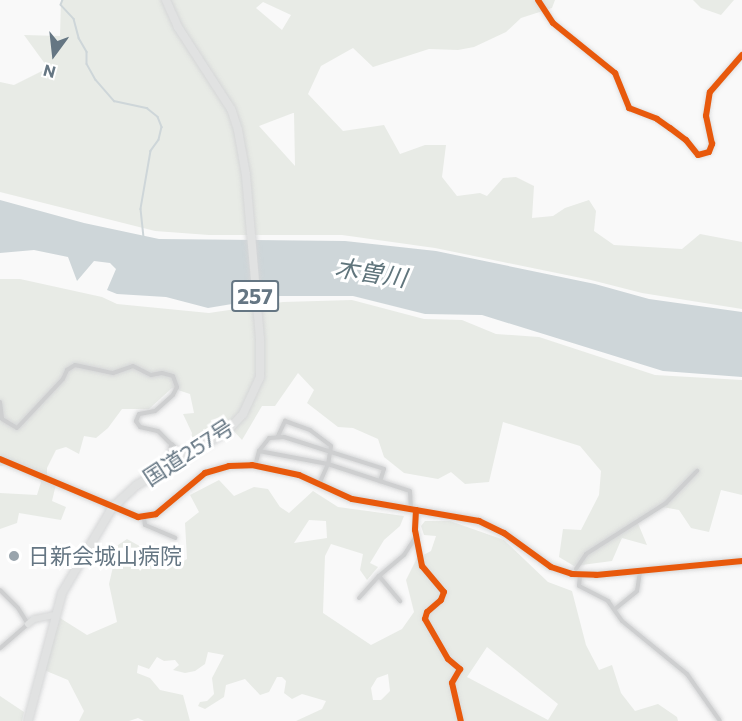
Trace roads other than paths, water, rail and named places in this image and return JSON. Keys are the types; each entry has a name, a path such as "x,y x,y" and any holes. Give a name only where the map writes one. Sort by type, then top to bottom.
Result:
{"highway":[{"name":"国道257号","path":"28,721 62,593 112,508 131,489 228,430 243,414 257,388 261,367 244,152 231,109 178,27 166,0"}],"street":[{"path":"538,0 552,23 615,73 628,108 657,119 686,140 698,155 709,152 712,144 706,116 710,92 742,55"},
{"path":"0,402 2,419 17,428 63,379 67,370 75,365 109,373 133,366 151,375 162,373 176,379 176,391 155,411 139,414 136,421 140,427 158,430 184,457"},
{"path":"278,436 285,421 309,430 331,446 328,464 319,484"},
{"path":"255,466 259,451 269,438 278,436 384,469 380,481"},
{"path":"161,470 170,454 171,444"},
{"path":"259,451 328,464 410,491 422,566 444,592 441,600 427,612 425,619 448,659 460,669 452,683 461,721"},
{"path":"0,459 131,516 144,518 156,514 205,473 229,466 255,466 291,472 352,499 468,517 487,524 551,567 578,572 640,571 742,561"},
{"path":"697,471 666,503 586,554 578,572 579,586 608,601 622,621 687,674 720,721"},
{"path":"144,518 145,525 175,538"},
{"path":"359,598 379,576 404,555 417,535"},
{"path":"615,609 637,591 640,571"},
{"path":"379,576 400,601"},
{"path":"0,590 18,608 28,624"},
{"path":"0,648 34,619 55,615"}],"water":[{"name":"木曽川","path":"0,200 84,223 159,239 345,241 436,251 595,284 649,299 742,312 742,377 663,371 482,315 425,314 353,296 280,296 208,308 166,297 117,294 107,290 116,269 110,263 94,261 77,281 68,257 34,250 0,253"}],"waterway":[{"path":"63,0 61,5 74,19 79,38 87,52 87,64 96,80 114,101 147,108 158,117 162,127 159,140 151,151 141,209 144,236"}],"place":[{"name":"日新会城山病院","path":"14,556"}]}
